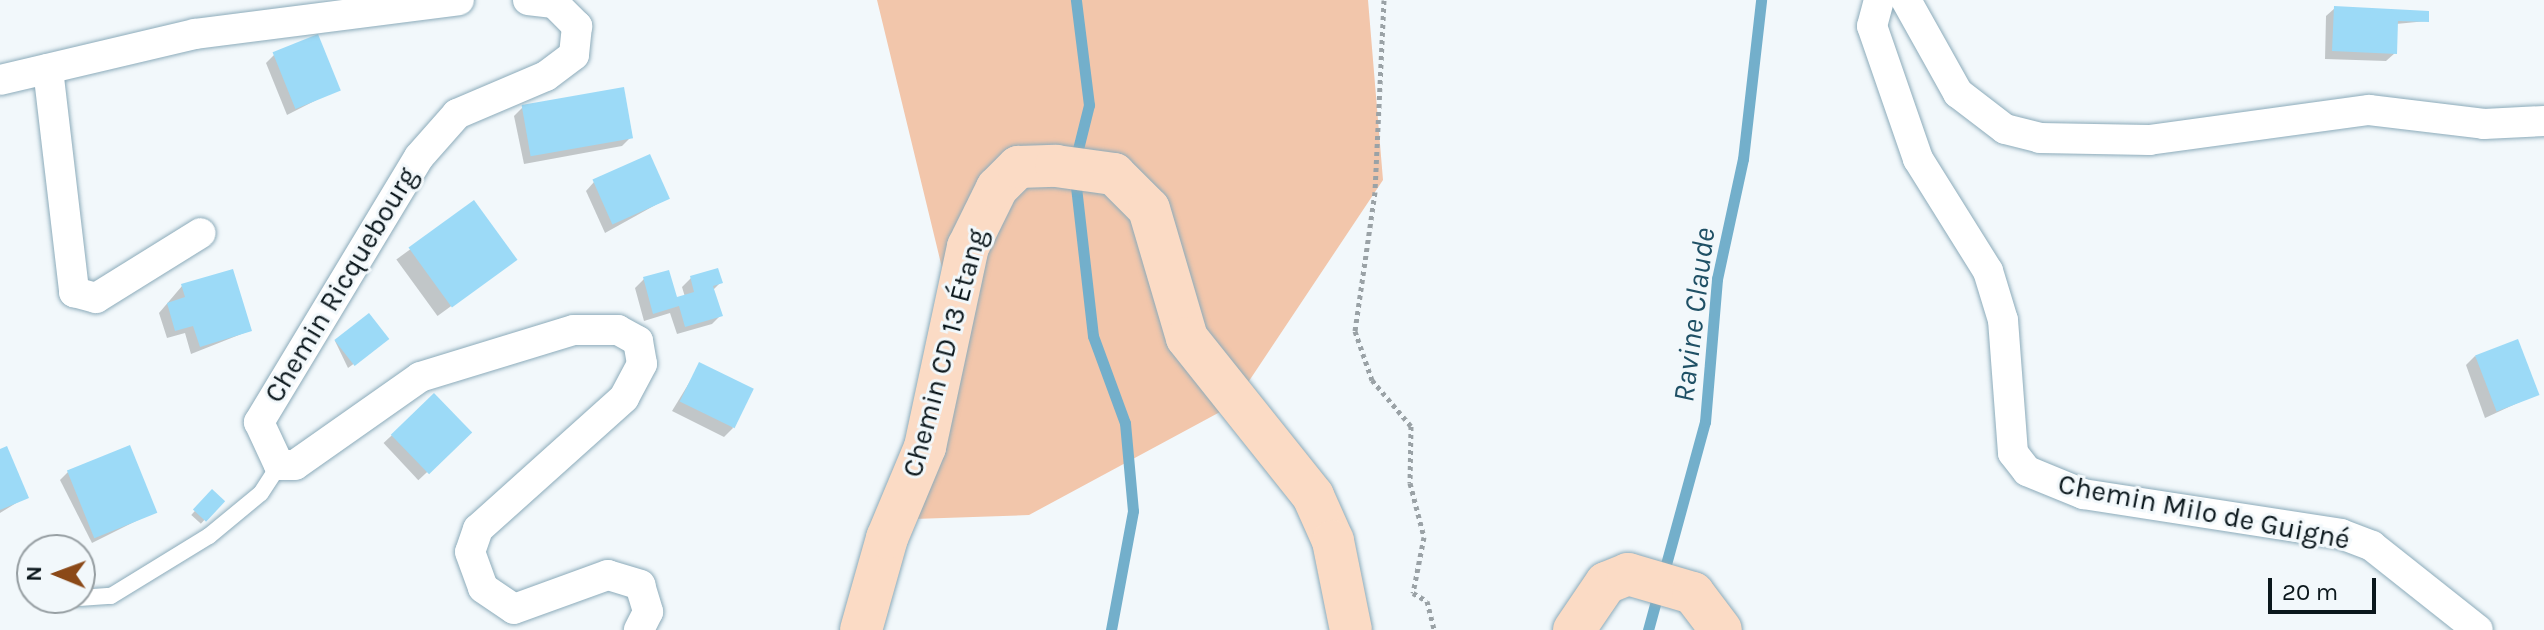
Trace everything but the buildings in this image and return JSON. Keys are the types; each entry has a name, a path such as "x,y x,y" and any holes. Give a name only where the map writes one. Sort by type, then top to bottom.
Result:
{"main road":[{"name":"Chemin CD 13 Étang","path":"861,630 887,538 925,447 968,247 997,188 1018,167 1056,166 1104,170 1125,180 1149,209 1171,302 1193,347 1313,496 1333,541 1351,630"},
{"path":"1574,630 1606,583 1628,574 1693,593 1721,630"}],"street":[{"path":"0,80 195,34 459,0"},
{"name":"Chemin Ricquebourg","path":"279,465 259,422 419,157 457,114 546,76 574,55 577,26 554,3 528,0"},
{"name":"Chemin Milo de Guigné","path":"1879,0 1872,26 1918,159 1988,271 2003,320 2013,453 2027,471 2083,494 2341,534 2372,546 2478,630"},
{"path":"1906,0 1958,93 2005,129 2040,138 2149,140 2369,110 2484,124 2544,121"},
{"path":"48,69 74,292 96,298 201,233"},
{"path":"279,465 295,465 420,377 574,330 618,330 638,341 642,364 624,398 478,529 470,552 488,595 514,609 608,575 640,585 648,612 639,630"}],"lane":[{"path":"96,597 111,596 209,536 261,493 279,465"}],"path":[{"path":"1384,0 1375,192 1355,331 1372,380 1411,426 1410,483 1424,537 1413,593 1427,601 1434,630"}],"shaded area":[{"path":"877,0 1368,0 1383,180 1233,405 1029,515 884,520 961,346"}],"waterway":[{"path":"1075,161 1089,105 1076,0"},
{"name":"Ravine Claude","path":"1648,630 1705,422 1717,279 1743,159 1761,0"},
{"path":"1075,178 1093,336 1125,423 1133,511 1111,630"}]}
